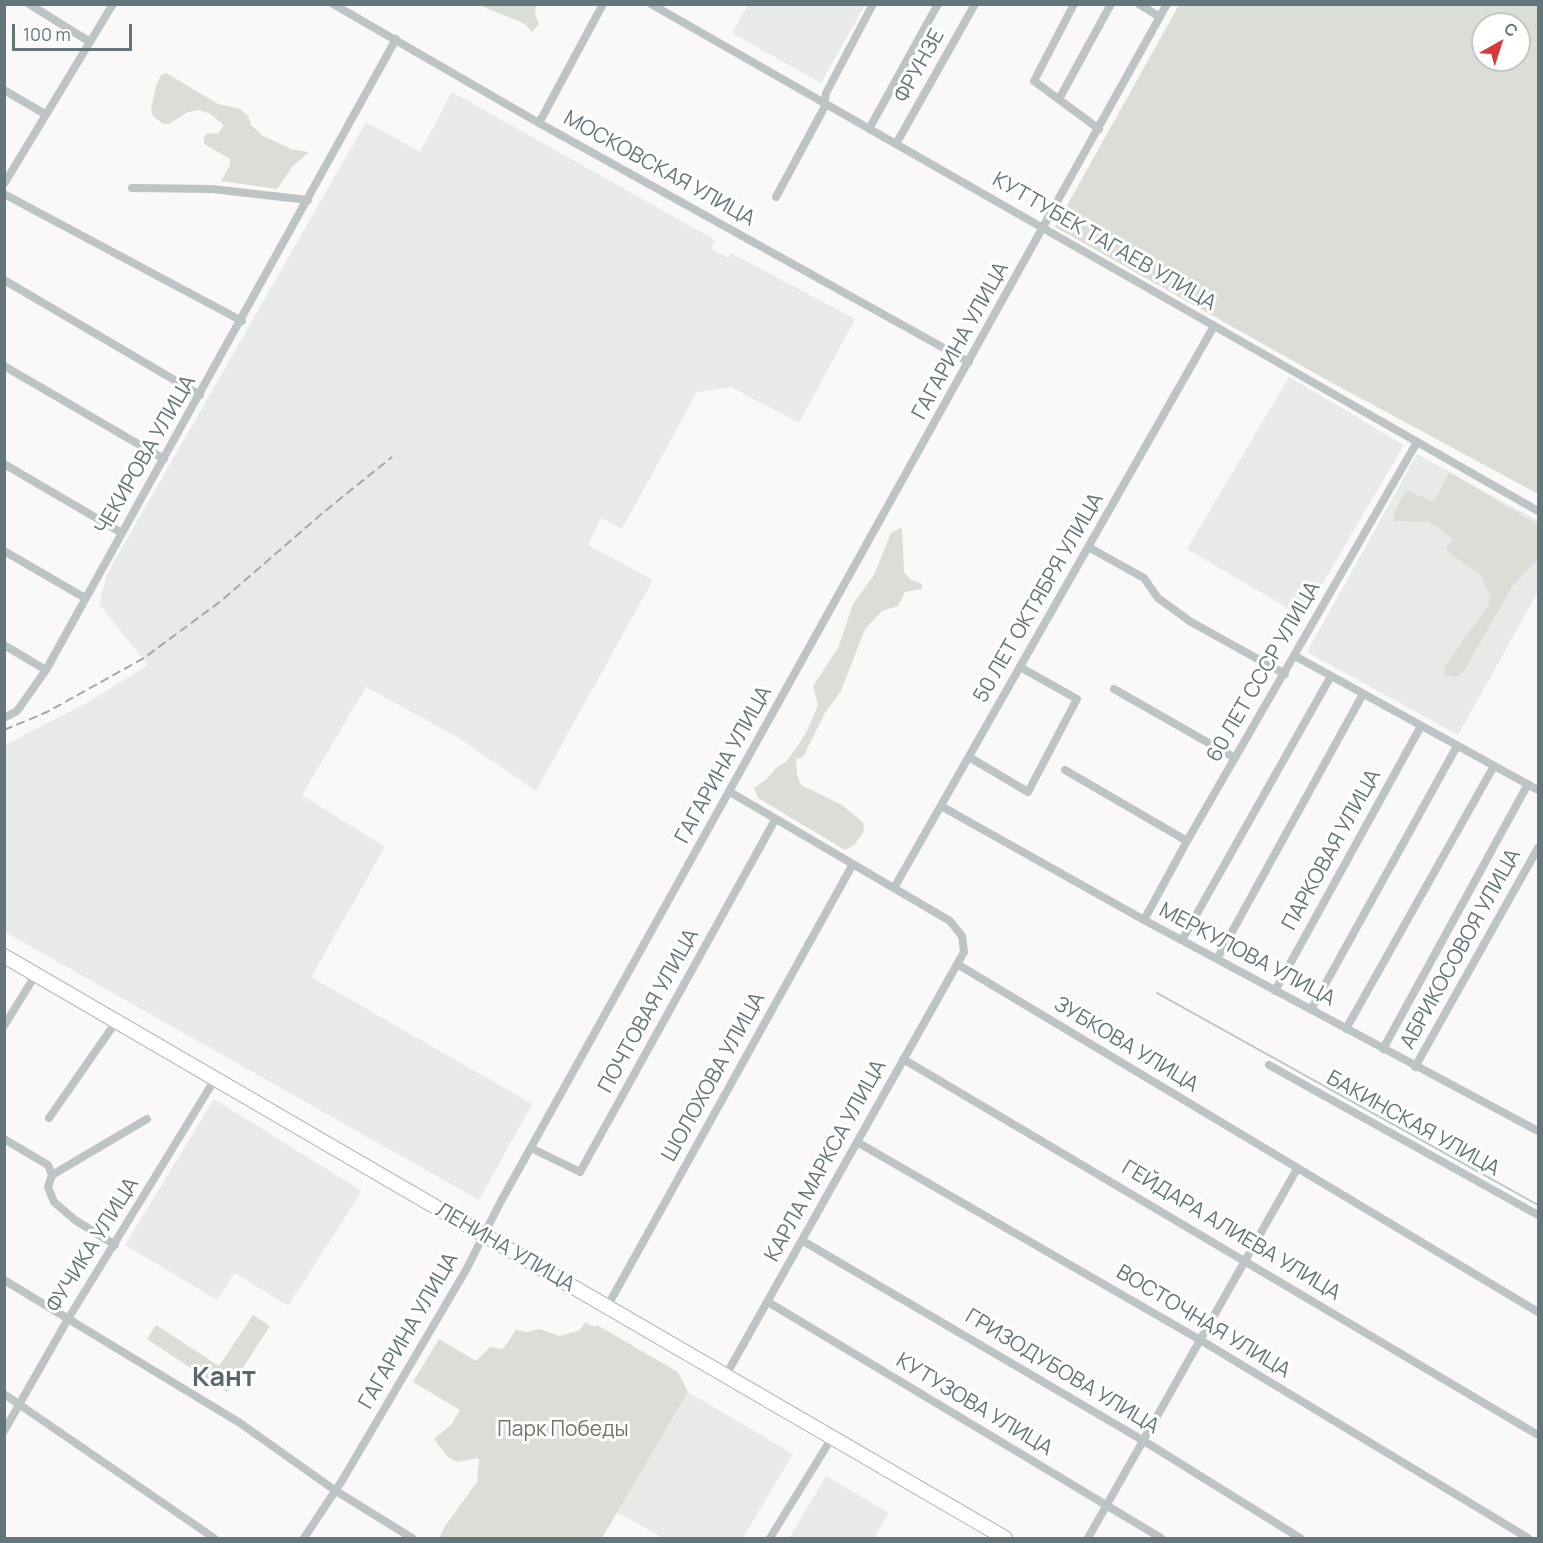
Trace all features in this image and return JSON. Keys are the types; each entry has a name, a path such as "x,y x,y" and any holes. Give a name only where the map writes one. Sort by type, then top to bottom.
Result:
{"main road":[{"name":"ЛЕНИНА УЛИЦА","path":"4,956 1005,1539"}],"street":[{"path":"29,4 90,42"},
{"path":"4,184 113,4"},
{"name":"МОСКОВСКАЯ УЛИЦА","path":"333,4 539,123 969,362"},
{"path":"539,123 603,4"},
{"name":"КУТТУБЕК ТАГАЕВ УЛИЦА","path":"651,4 1539,512"},
{"path":"776,197 824,108 823,102 873,4"},
{"name":"ФРУНЗЕ","path":"869,129 938,4"},
{"name":"ФРУНЗЕ","path":"896,144 975,4"},
{"path":"1074,4 1034,81 1099,129"},
{"path":"1059,99 1111,4"},
{"path":"1140,4 1160,17"},
{"name":"ГАГАРИНА УЛИЦА","path":"304,1539 336,1491 466,1270 482,1235 1044,229 1167,4"},
{"name":"ЧЕКИРОВА УЛИЦА","path":"4,718 17,711 46,670 242,321 396,39"},
{"path":"4,90 45,114"},
{"path":"132,188 212,189 308,200"},
{"path":"4,194 242,321"},
{"path":"4,279 200,395"},
{"name":"50 ЛЕТ ОКТЯБРЯ УЛИЦА","path":"894,888 1090,548 1214,326"},
{"path":"4,366 164,459"},
{"name":"60 ЛЕТ СССР УЛИЦА","path":"1144,920 1187,841 1417,442"},
{"path":"4,464 122,533"},
{"path":"1090,548 1144,578 1158,598 1191,621 1285,674"},
{"path":"4,551 86,598"},
{"path":"4,645 46,670"},
{"path":"1295,656 1539,790"},
{"path":"969,757 1028,792 1077,699 1020,667"},
{"path":"1182,940 1330,676"},
{"path":"1114,689 1235,758"},
{"path":"1217,959 1363,694"},
{"name":"ПАРКОВАЯ УЛИЦА","path":"1275,991 1421,726"},
{"path":"1311,1010 1456,746"},
{"path":"1346,1029 1494,766"},
{"path":"1065,770 1187,841"},
{"path":"1383,1049 1528,784"},
{"path":"730,792 950,921 962,936 964,952 957,964"},
{"name":"МЕРКУЛОВА УЛИЦА","path":"940,806 1144,920 1415,1067 1539,1131"},
{"name":"ПОЧТОВАЯ УЛИЦА","path":"531,1148 580,1172 775,820"},
{"name":"АБРИКОСОВОЯ УЛИЦА","path":"1415,1067 1539,848"},
{"name":"ШОЛОХОВА УЛИЦА","path":"607,1307 853,864"},
{"name":"КАРЛА МАРКСА УЛИЦА","path":"726,1375 957,964"},
{"name":"ЗУБКОВА УЛИЦА","path":"957,964 1539,1312"},
{"path":"4,1026 36,974"},
{"path":"49,1118 116,1022"},
{"name":"ГЕЙДАРА АЛИЕВА УЛИЦА","path":"903,1059 1539,1435"},
{"name":"БАКИНСКАЯ УЛИЦА","path":"1269,1065 1539,1215"},
{"name":"ФУЧИКА УЛИЦА","path":"4,1431 68,1319 215,1079"},
{"path":"52,1175 147,1119"},
{"path":"4,1139 48,1165 52,1175 48,1187 54,1202 75,1220 115,1245"},
{"name":"ВОСТОЧНАЯ УЛИЦА","path":"857,1142 1202,1341 1527,1539"},
{"path":"1088,1539 1248,1261 1297,1169"},
{"name":"ГРИЗОДУБОВА УЛИЦА","path":"803,1240 1144,1441 1300,1539"},
{"path":"4,1280 240,1423 336,1491 412,1539"},
{"name":"КУТУЗОВА УЛИЦА","path":"768,1302 1161,1539"},
{"path":"4,1394 214,1539"},
{"path":"770,1539 833,1437"}],"shaded area":[{"path":"748,5 865,5 821,83 732,33"},
{"path":"452,92 715,240 711,248 728,258 731,253 855,319 799,423 731,387 697,392 622,529 601,518 588,545 653,580 536,791 459,738 366,687 302,795 385,847 311,977 532,1104 479,1200 5,932 5,745 90,701 148,665 99,604 107,574 366,122 420,152"},
{"path":"1289,377 1404,445 1303,617 1187,549"},
{"path":"1417,454 1538,521 1538,592 1458,735 1307,652"},
{"path":"214,1099 362,1191 288,1306 235,1273 217,1300 125,1245"},
{"path":"688,1392 793,1454 743,1538 663,1538 617,1512"},
{"path":"826,1476 889,1513 874,1538 789,1538"}],"green space":[{"path":"479,5 536,5 535,14 539,24 532,32 525,24"},
{"path":"1179,5 1538,5 1538,494 1327,380 1055,227"},
{"path":"166,73 218,104 240,109 248,116 251,125 263,136 291,149 309,152 293,166 277,189 221,181 230,165 230,159 204,144 204,138 207,133 218,134 224,125 209,113 199,110 188,112 169,124 163,124 153,116 151,110 156,85 161,75"},
{"path":"1449,472 1538,525 1538,559 1513,585 1463,672 1454,679 1453,676 1444,676 1445,666 1488,606 1490,596 1481,575 1453,556 1446,547 1453,540 1436,526 1427,522 1394,521 1395,511 1406,490 1434,502"},
{"path":"902,527 904,572 911,580 922,584 922,589 905,592 898,606 882,611 865,629 841,691 825,713 803,757 796,759 797,775 801,785 842,805 863,822 864,832 854,845 845,850 758,798 754,788 787,761 806,733 818,705 813,686 838,648 853,604 874,575 891,533"},
{"path":"253,1315 270,1326 227,1392 147,1339 156,1325 219,1366"},
{"name":"Парк Победы","path":"585,1322 595,1327 597,1325 678,1372 688,1392 602,1538 441,1538 445,1526 477,1482 479,1460 478,1458 457,1462 448,1457 434,1439 452,1424 460,1410 413,1382 439,1339 476,1361 490,1347 503,1349 516,1330 527,1332 540,1329 560,1336 580,1330"}],"waterway":[{"path":"1157,993 1538,1205"}],"railway":[{"path":"4,730 47,712 144,658 221,601 325,511 392,457"}],"district":[{"name":"Кант","path":"224,1378"}]}
